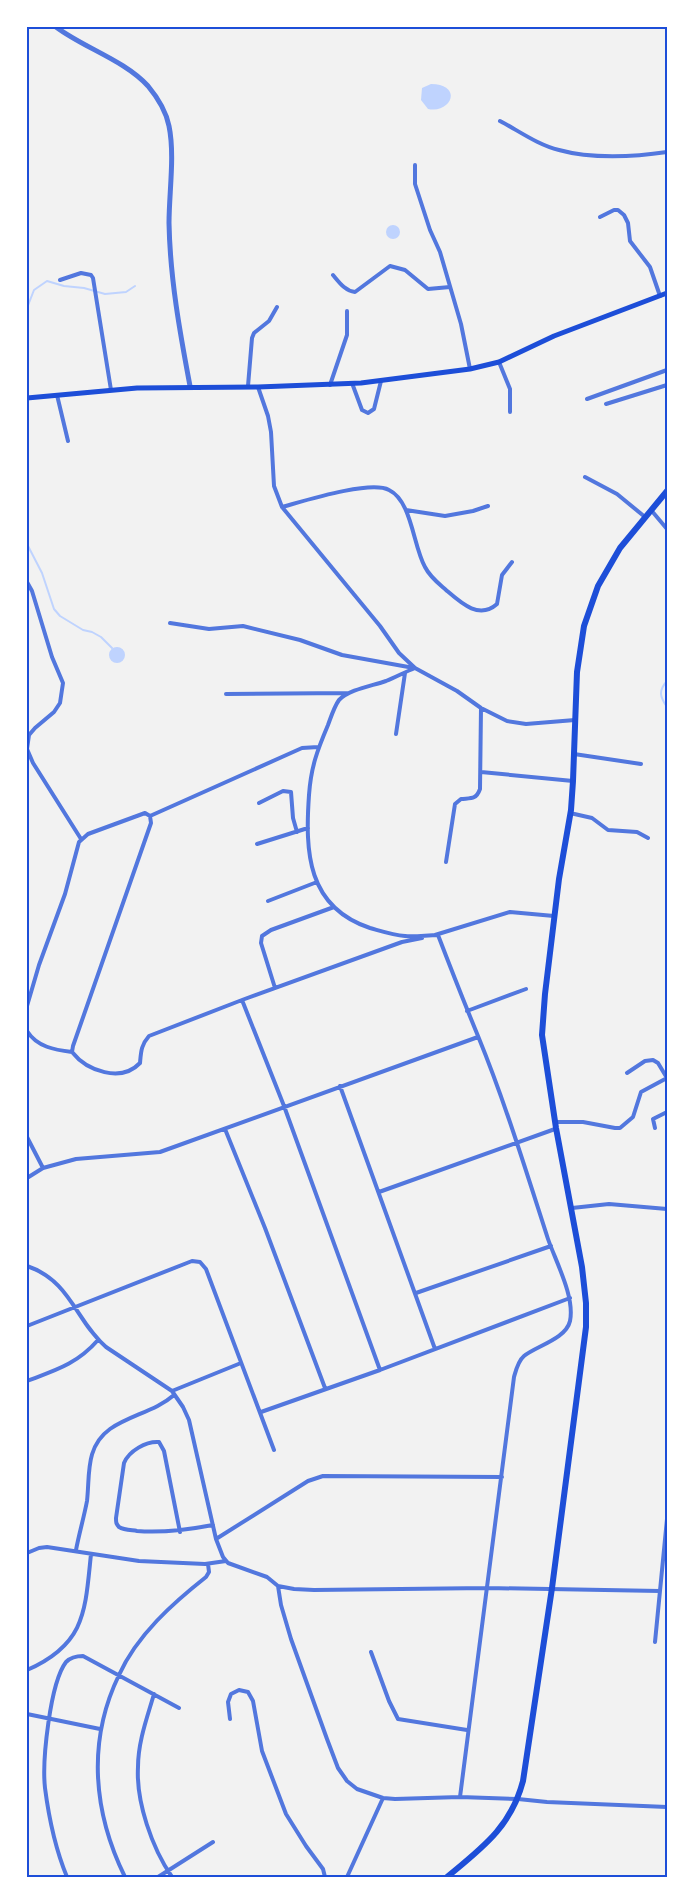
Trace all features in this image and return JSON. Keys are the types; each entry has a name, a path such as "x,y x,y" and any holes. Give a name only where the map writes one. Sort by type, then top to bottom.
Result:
{"main road":[{"path":"29,398 111,390 330,385 381,381 470,369 499,362 554,336 667,293"},
{"path":"447,1877 498,1832 518,1798 529,1745 552,1588 586,1327 585,1294 542,1035 554,916 570,813 577,672 584,626 598,586 620,548 667,491"}],"street":[{"path":"56,27 132,73 147,85 166,114 170,138 172,264 179,330 190,387"},
{"path":"500,121 559,150 588,155 644,155 667,152"},
{"path":"415,165 415,184 440,252 461,324 470,369"},
{"path":"600,217 614,210 624,215 628,223 630,241 650,267 660,296"},
{"path":"333,275 348,291 352,292 390,266 405,270 428,289 450,287"},
{"path":"60,280 81,273 91,275 93,278 111,390"},
{"path":"248,386 252,338 254,333 269,321 277,307"},
{"path":"330,385 346,335 347,311"},
{"path":"499,362 510,389 510,412"},
{"path":"587,399 667,370"},
{"path":"352,383 362,410 368,413 374,409 381,381"},
{"path":"606,404 667,385"},
{"path":"258,387 269,422 274,486 282,507 380,626 399,653 415,668 507,721 526,724 575,720"},
{"path":"57,394 68,441"},
{"path":"585,477 617,494 645,518"},
{"path":"282,507 369,487 382,487 390,490 399,497 405,510 423,565 434,580 459,602 473,610 484,612 497,604 502,575 512,562"},
{"path":"405,510 445,516 488,506"},
{"path":"651,510 667,529"},
{"path":"27,582 63,683 60,703 54,712 29,735 27,749 33,763 81,839"},
{"path":"170,623 209,629 243,626 300,640 342,655 415,668"},
{"path":"415,668 350,693 340,699 334,708 311,770 308,847 320,889 334,907 361,925 389,934 438,935"},
{"path":"396,734 405,672"},
{"path":"226,693 350,693"},
{"path":"446,862 455,804 460,799 471,799 478,794 481,772 481,708"},
{"path":"150,816 302,748 318,747"},
{"path":"574,754 641,764"},
{"path":"481,772 573,781"},
{"path":"259,803 283,791 291,792 293,818 297,832"},
{"path":"27,1006 81,839 88,834 145,813 150,816"},
{"path":"570,813 592,818 608,830 641,832 648,838"},
{"path":"72,1052 151,823 150,816"},
{"path":"257,844 308,828"},
{"path":"268,901 317,882"},
{"path":"275,988 261,943 262,936 272,930 334,907"},
{"path":"27,1031 37,1042 52,1049 72,1052 93,1069 116,1074 127,1071 140,1063 141,1050 149,1036 402,942 438,935 510,912 554,916"},
{"path":"438,935 517,1142 550,1246 570,1298 568,1326 561,1334 523,1357 517,1368 467,1730 460,1797"},
{"path":"467,1011 526,990"},
{"path":"242,1000 284,1106 380,1370"},
{"path":"27,1178 43,1168 76,1159 160,1152 478,1037"},
{"path":"379,1192 517,1142 556,1125 583,1122 615,1128 625,1125 633,1117 641,1092 667,1078 658,1063 653,1060 645,1061 627,1073"},
{"path":"340,1086 435,1349"},
{"path":"655,1128 653,1119 667,1112"},
{"path":"225,1129 325,1388"},
{"path":"27,1137 43,1168"},
{"path":"572,1208 609,1204 667,1209"},
{"path":"416,1293 550,1246"},
{"path":"27,1326 192,1261 200,1262 206,1269 274,1450"},
{"path":"27,1266 47,1275 62,1289 98,1340 173,1393 183,1407 189,1420 216,1539 226,1561"},
{"path":"261,1412 570,1298"},
{"path":"27,1381 66,1367 98,1340"},
{"path":"76,1550 87,1501 90,1461 97,1442 110,1429 165,1402 173,1393 241,1363"},
{"path":"180,1532 164,1451 159,1442 150,1442 128,1455 123,1474 117,1524 127,1530 158,1533 180,1532 213,1525"},
{"path":"216,1539 308,1481 324,1476 502,1477"},
{"path":"656,1642 667,1519"},
{"path":"27,1553 47,1547 139,1561 208,1564 226,1561 267,1577 278,1586 294,1589 552,1588 660,1591"},
{"path":"27,1670 55,1654 70,1640 77,1629 86,1605 91,1554"},
{"path":"125,1877 113,1853 99,1792 100,1730 119,1674 130,1656 151,1627 206,1577 208,1564"},
{"path":"278,1586 291,1639 338,1768 347,1781 357,1789 383,1798 518,1798 547,1802 667,1807"},
{"path":"371,1652 398,1719 467,1730"},
{"path":"67,1877 57,1853 45,1785 46,1741 62,1669 70,1658 83,1656 179,1708"},
{"path":"230,1719 228,1702 231,1694 239,1690 248,1692 254,1708 262,1751 286,1814 323,1869 325,1877"},
{"path":"154,1694 141,1740 138,1782 145,1817 155,1846 172,1877"},
{"path":"27,1714 100,1730"},
{"path":"347,1877 383,1798"},
{"path":"158,1877 213,1842"}],"water":[{"path":"431,84 441,85 450,93 448,103 443,107 428,109 421,100 422,88"},
{"path":"393,225 398,227 400,232 398,237 393,239 388,237 386,232 388,227"},
{"path":"114,647 120,647 125,655 123,661 114,663 109,658 109,652"}],"waterway":[{"path":"27,308 34,290 47,281 105,294 126,292 135,286"},
{"path":"27,544 42,573 54,609 60,616 83,630 101,637 112,648"},
{"path":"667,681 661,694 667,707"}]}
